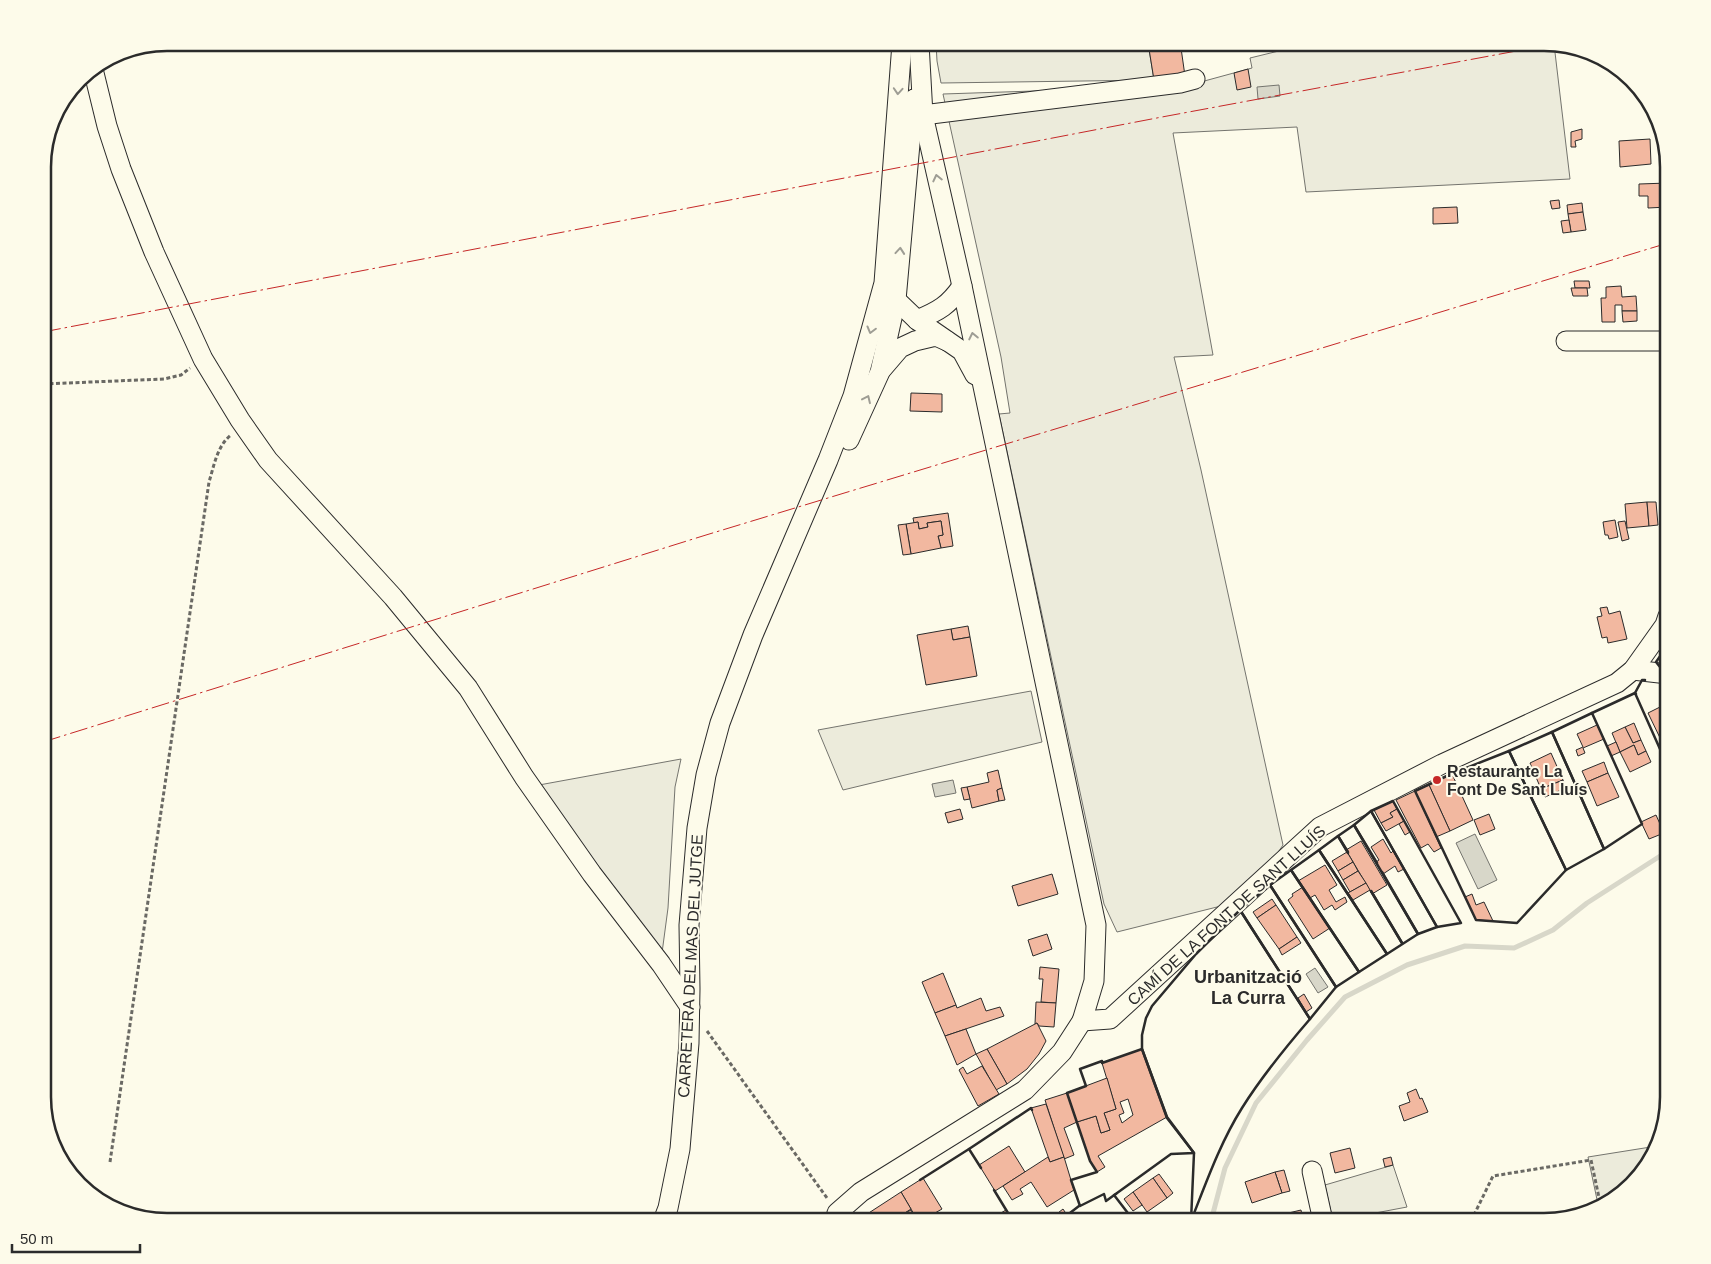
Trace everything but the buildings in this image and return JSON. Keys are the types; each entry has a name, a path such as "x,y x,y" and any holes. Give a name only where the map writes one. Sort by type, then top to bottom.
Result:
{"street":[{"path":"768,600 853,396 884,283 901,51"},
{"path":"768,600 829,483 880,372 896,300 919,51"},
{"path":"840,1213 861,1192 1025,1090 1062,1052 1082,1021 1094,981 1096,925 987,401 923,115 920,51"},
{"path":"94,78 121,169 154,252 203,359 244,425 268,460 393,597 468,688 524,777 592,874 661,964 690,1007"},
{"path":"923,115 1180,83 1195,79"},
{"path":"884,283 889,293 918,320 962,351 987,401"},
{"path":"918,320 935,313 945,306 953,299 962,286"},
{"path":"880,372 900,348 914,341 936,336 949,342"},
{"path":"1566,341 1660,341"},
{"name":"CARRETERA DEL MAS DEL JUTGE","path":"667,1213 680,1149 689,1043 689,925 697,828 706,775 720,723 753,634 768,600"},
{"name":"CAMÍ DE LA FONT DE SANT LLUÍS","path":"1082,1021 1110,1019 1320,827 1442,764 1617,683 1633,670 1660,632"},
{"path":"1633,670 1660,673"},
{"path":"1312,1171 1320,1213"}],"path":[{"path":"51,384 164,379 181,375 203,359"},
{"path":"110,1162 209,482 217,456 226,439 244,425"},
{"path":"707,1031 833,1213"},
{"path":"1475,1213 1493,1176 1591,1160 1599,1199"}],"shaded area":[{"path":"936,51 1149,51 1154,80 941,83"},
{"path":"1279,51 1555,52 1570,179 1306,192 1297,127 1173,133 1213,355 1174,357 1201,470 1283,845 1266,870 1229,904 1117,932 1104,904 999,414 1010,413 1001,357 943,94 1186,86 1252,68 1250,58"},
{"path":"1279,85 1280,96 1258,99 1257,87"},
{"path":"1031,691 1042,742 843,790 818,730"},
{"path":"681,759 675,787 668,908 662,953 539,785"},
{"path":"953,780 956,793 935,797 932,784"},
{"path":"1475,834 1497,880 1478,889 1456,843"},
{"path":"1315,968 1328,987 1318,993 1306,974"},
{"path":"1648,1147 1626,1179 1597,1200 1588,1157"},
{"path":"1393,1165 1407,1207 1375,1213 1331,1213 1325,1185"}],"waterway":[{"path":"1213,1213 1225,1168 1256,1103 1345,997 1407,965 1465,946 1514,948 1553,930 1587,903 1660,856"}],"wall":[{"path":"1660,656 1656,662 1660,667"},
{"path":"1636,694 1642,680 1645,680"},
{"path":"1592,713 1635,693 1660,749"},
{"path":"1592,713 1642,824 1604,849 1552,732 1592,713"},
{"path":"1552,732 1604,849 1566,870 1509,751 1552,732"},
{"path":"1509,751 1566,870 1517,923 1476,920 1415,791 1451,774 1509,751"},
{"path":"1393,801 1461,923 1437,927 1371,811 1393,801"},
{"path":"1371,811 1437,927 1418,934 1354,825 1371,811"},
{"path":"1348,852 1338,836 1354,825 1377,863"},
{"path":"1348,853 1338,836 1319,850 1387,954 1418,934 1382,872"},
{"path":"1319,850 1387,954 1359,972 1291,870 1319,850"},
{"path":"1291,870 1359,972 1336,987 1270,885 1291,870"},
{"path":"1270,885 1336,987 1310,1019 1240,910 1270,885"},
{"path":"1371,891 1402,943"},
{"path":"1371,891 1402,943"},
{"path":"1194,1213 1214,1163 1234,1121 1266,1073 1310,1019 1240,910"},
{"path":"1191,1213 1194,1153 1167,1117 1142,1049 1142,1035 1146,1018 1152,1006 1196,954 1240,910"},
{"path":"1142,1049 1167,1118 1194,1153 1171,1154 1106,1201 1104,1194 1080,1206 1071,1180 1097,1172 1090,1161 1067,1093 1086,1086 1080,1069 1142,1049"},
{"path":"981,1168 969,1149 1031,1108 1032,1110"},
{"path":"920,1180 969,1149"},
{"path":"994,1190 1008,1213"},
{"path":"1116,1194 1114,1195 1128,1213"},
{"path":"1070,1213 1079,1206"}],"power":[{"path":"51,330 1162,117 1516,51"},
{"path":"51,740 706,535 1660,245"}],"place":[{"name":"Restaurante La Font De Sant Lluís","path":"1437,780"}],"district":[{"name":"Urbanització La Curra","path":"1248,988"}]}
